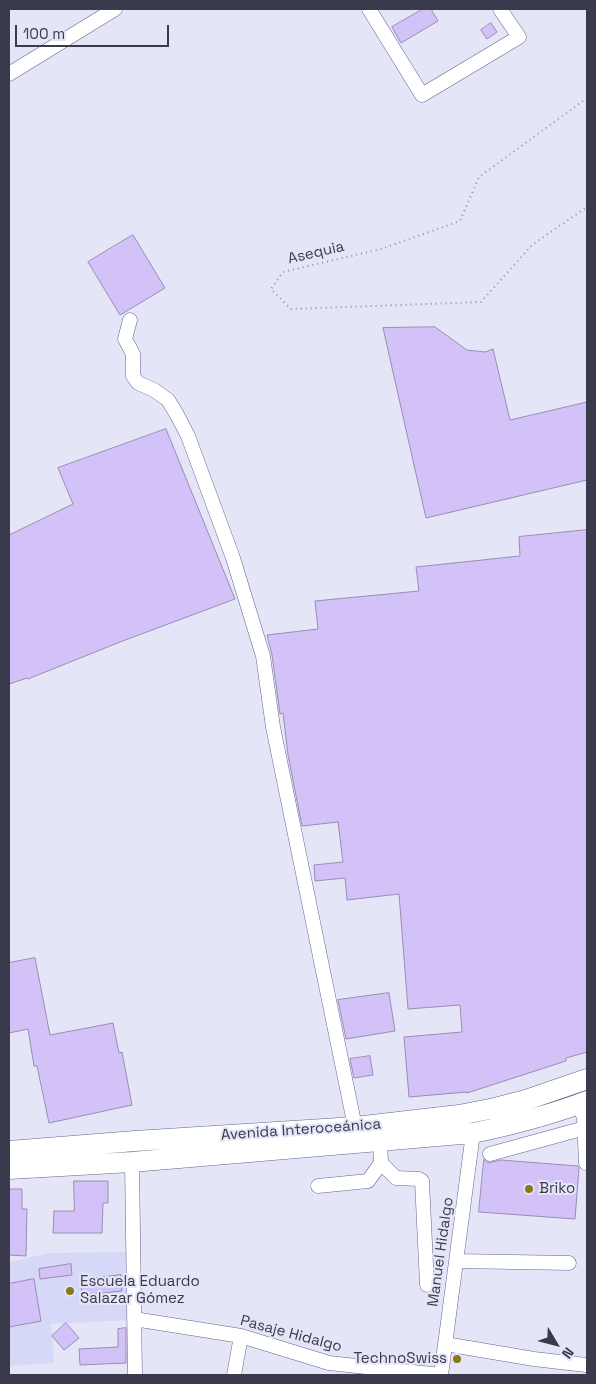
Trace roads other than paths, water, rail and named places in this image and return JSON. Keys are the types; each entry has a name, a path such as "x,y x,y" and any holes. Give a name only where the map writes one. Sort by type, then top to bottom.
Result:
{"highway":[{"name":"Avenida Interoceánica","path":"9,1151 355,1127 460,1116 526,1100 587,1079"},
{"name":"Avenida Interoceánica","path":"9,1169 132,1162 473,1133 508,1126 583,1103"}],"street":[{"path":"9,74 115,9"},
{"path":"369,9 422,94 519,36 503,10"},
{"path":"130,320 126,339 133,354 134,376 138,383 154,390 168,400 188,436 233,558 263,656 275,737 355,1127"},
{"path":"583,1103 586,1163"},
{"path":"490,1154 585,1128"},
{"name":"Manuel Hidalgo","path":"441,1375 473,1133"},
{"path":"368,1180 381,1163 380,1141"},
{"path":"132,1162 135,1375"},
{"path":"381,1163 396,1178"},
{"path":"318,1186 396,1178 419,1179 422,1181 427,1285"},
{"path":"456,1261 568,1263"},
{"name":"Pasaje Hidalgo","path":"134,1319 242,1336 328,1363 441,1375"},
{"path":"234,1375 242,1336"},
{"path":"445,1344 534,1359 586,1365"}],"place":[{"name":"Briko","path":"529,1189"},
{"name":"Escuela Eduardo Salazar Gómez","path":"70,1291"},
{"name":"TechnoSwiss","path":"457,1359"}]}
